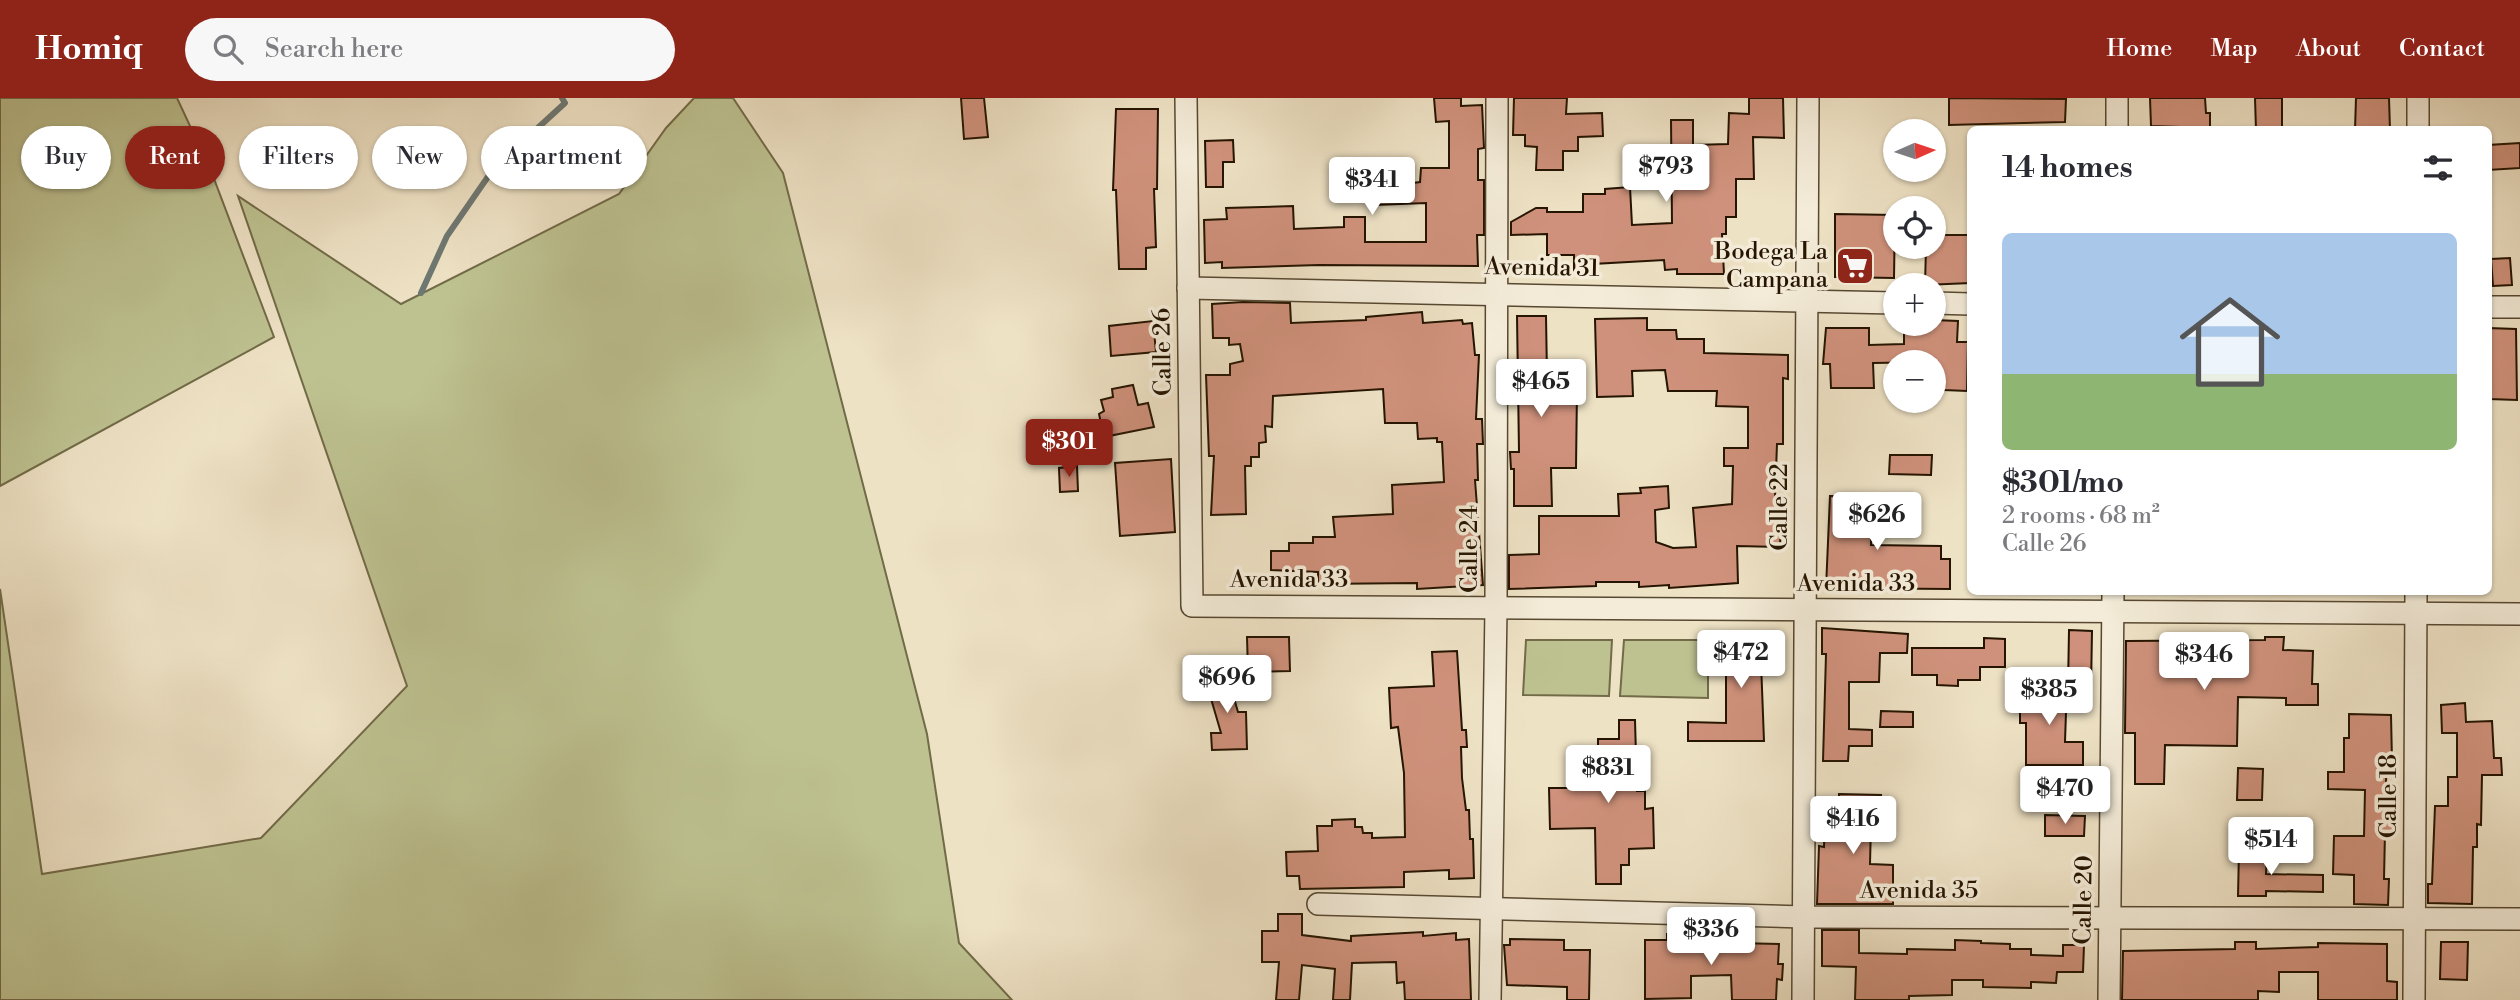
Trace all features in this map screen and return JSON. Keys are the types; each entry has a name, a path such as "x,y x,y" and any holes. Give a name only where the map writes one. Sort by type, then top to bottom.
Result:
{"street":[{"name":"Calle 26","path":"1186,98 1192,606"},
{"name":"Calle 24","path":"1490,1000 1496,608 1497,98"},
{"name":"Calle 22","path":"1803,1000 1808,98"},
{"path":"2117,98 2117,126"},
{"path":"2418,98 2418,126"},
{"name":"Avenida 31","path":"1188,288 1883,303"},
{"path":"1946,303 1967,304"},
{"path":"2492,307 2520,307"},
{"name":"Calle 18","path":"2414,1000 2416,595"},
{"name":"Avenida 33","path":"1192,606 1806,610 2113,602 2520,614"},
{"name":"Calle 20","path":"2109,1000 2113,602"},
{"name":"Avenida 35","path":"1318,904 1804,917 2520,919"}],"green space":[{"path":"0,98 177,98 190,126 125,126 125,189 218,189 274,337 0,486"},
{"path":"694,98 733,98 783,173 927,734 959,943 1012,1000 0,1000 0,589 42,874 261,838 407,686 238,196 401,304 619,194 623,189 647,189 647,155 666,128"},
{"path":"1526,640 1612,640 1609,696 1523,695"},
{"path":"1624,640 1708,640 1708,698 1620,696"}],"building":[{"path":"961,98 984,98 988,137 964,139"},
{"path":"1434,98 1461,98 1461,106 1482,105 1484,148 1478,149 1478,180 1484,180 1484,235 1477,235 1478,266 1319,265 1222,268 1222,262 1205,263 1204,220 1227,219 1226,208 1293,206 1294,229 1344,227 1344,217 1365,217 1365,242 1426,242 1426,203 1375,205 1374,190 1413,188 1412,183 1420,182 1421,168 1449,168 1449,121 1436,122"},
{"path":"1514,98 1567,98 1566,114 1602,113 1603,136 1578,137 1578,151 1563,151 1563,170 1536,170 1537,147 1525,146 1525,135 1513,135"},
{"path":"1749,98 1783,98 1784,138 1753,137 1754,179 1736,179 1736,217 1726,217 1726,234 1722,234 1724,274 1677,274 1677,269 1665,270 1664,260 1593,264 1593,273 1574,273 1574,255 1547,255 1547,234 1511,235 1511,222 1536,208 1547,208 1547,212 1583,212 1583,194 1605,194 1605,189 1630,187 1632,225 1672,223 1671,120 1693,120 1693,145 1728,144 1729,113 1749,114"},
{"path":"1949,98 2066,99 2065,122 1949,125"},
{"path":"2150,98 2205,98 2206,113 2210,113 2210,126 2151,126"},
{"path":"2255,98 2282,98 2282,126 2256,126"},
{"path":"2356,98 2389,98 2390,126 2355,126"},
{"path":"1116,109 1158,109 1157,189 1154,189 1156,247 1146,248 1146,269 1119,269 1116,190 1113,190"},
{"path":"1233,140 1234,162 1223,162 1223,187 1206,187 1205,141"},
{"path":"2520,143 2520,168 2492,170 2492,145"},
{"path":"1835,214 1883,215 1883,259 1894,259 1894,273 1883,273 1883,278 1835,277"},
{"path":"1946,235 1967,235 1967,283 1946,284 1946,273 1925,273 1926,259 1946,259"},
{"path":"2510,258 2512,285 2493,286 2492,259"},
{"path":"1290,303 1291,323 1366,320 1366,317 1422,312 1423,323 1462,320 1463,324 1472,323 1475,355 1479,355 1476,419 1482,419 1483,444 1477,444 1478,480 1475,480 1483,585 1417,589 1417,583 1318,584 1318,572 1271,570 1271,551 1289,551 1289,543 1313,543 1313,537 1335,537 1333,517 1393,514 1392,485 1444,482 1442,442 1437,442 1437,438 1418,439 1417,423 1385,423 1383,389 1273,396 1272,427 1265,426 1266,442 1259,443 1259,457 1251,457 1251,466 1245,466 1246,514 1211,515 1214,456 1209,456 1206,375 1230,375 1230,364 1243,361 1240,344 1229,345 1229,338 1213,338 1212,304"},
{"path":"1517,316 1546,316 1547,376 1558,376 1559,390 1577,389 1576,468 1551,468 1552,506 1514,506 1514,469 1511,469 1510,452 1519,452"},
{"path":"1647,318 1647,330 1676,330 1677,339 1704,339 1704,353 1788,355 1788,379 1783,378 1783,444 1777,444 1775,497 1787,497 1787,517 1781,517 1780,547 1737,546 1738,583 1669,588 1669,585 1639,587 1639,582 1596,582 1596,586 1509,589 1509,555 1539,554 1539,516 1619,516 1618,494 1641,493 1640,488 1668,486 1669,508 1655,510 1656,542 1673,548 1696,547 1693,508 1732,504 1733,466 1724,466 1724,448 1748,448 1748,407 1716,406 1717,391 1668,391 1665,370 1632,371 1633,396 1597,397 1595,319"},
{"path":"1946,320 1958,321 1957,342 1967,342 1967,391 1946,390 1946,350 1883,350 1883,363 1873,363 1874,388 1831,388 1830,364 1823,364 1826,328 1869,328 1869,345 1904,344 1904,336 1946,336"},
{"path":"1153,321 1156,352 1111,356 1109,326"},
{"path":"2492,328 2516,329 2517,400 2492,399"},
{"path":"1133,385 1138,405 1148,403 1154,427 1104,437 1099,414 1104,411 1101,400 1113,397 1112,389"},
{"path":"1890,455 1932,455 1931,475 1889,474"},
{"path":"1171,459 1175,532 1120,536 1115,463"},
{"path":"1077,466 1078,491 1060,492 1059,468"},
{"path":"1830,496 1889,497 1889,514 1871,514 1871,545 1941,546 1941,559 1950,559 1950,589 1826,588"},
{"path":"1822,628 1908,634 1907,653 1880,653 1879,682 1849,682 1849,729 1872,730 1872,746 1849,746 1848,761 1823,761 1826,654 1822,654"},
{"path":"2069,630 2092,631 2091,689 2068,688"},
{"path":"1742,631 1775,631 1776,662 1761,662 1764,741 1688,741 1688,722 1726,723 1726,636 1742,636"},
{"path":"1247,637 1289,637 1290,671 1248,672"},
{"path":"2265,637 2284,637 2283,650 2313,651 2312,684 2318,684 2318,705 2286,705 2286,698 2238,697 2237,746 2165,745 2164,784 2135,784 2135,733 2125,733 2126,641 2265,640"},
{"path":"1984,638 2005,639 2005,667 1980,667 1980,680 1958,680 1958,686 1937,685 1937,675 1912,675 1912,648 1984,648"},
{"path":"1457,651 1462,730 1466,730 1467,747 1461,747 1462,778 1466,810 1469,810 1470,839 1473,839 1474,878 1449,879 1449,870 1404,872 1404,887 1300,889 1299,876 1287,876 1286,852 1318,851 1317,826 1332,826 1332,820 1355,819 1355,827 1362,827 1363,833 1372,833 1372,838 1405,837 1404,773 1398,727 1391,728 1389,688 1434,686 1432,652"},
{"path":"1226,671 1238,712 1246,712 1247,749 1212,750 1211,733 1221,733 1205,678"},
{"path":"2032,682 2067,683 2065,742 2083,742 2083,765 2026,765 2026,723 2020,723 2020,700 2032,700"},
{"path":"2465,703 2466,722 2492,721 2494,758 2501,758 2502,775 2482,775 2481,825 2477,824 2477,847 2473,847 2472,904 2428,903 2428,884 2432,884 2435,806 2448,806 2448,777 2457,777 2457,733 2442,733 2441,705"},
{"path":"1881,711 1913,712 1913,727 1880,727"},
{"path":"2349,714 2391,715 2392,761 2387,761 2385,803 2396,803 2396,832 2385,832 2384,879 2389,879 2388,905 2354,904 2354,875 2333,874 2334,836 2364,836 2365,790 2328,789 2328,772 2344,772 2344,738 2349,738"},
{"path":"1619,720 1635,720 1637,791 1645,791 1645,809 1653,808 1654,848 1629,849 1629,865 1621,865 1621,884 1596,884 1595,828 1550,829 1549,788 1583,788 1583,770 1591,770 1591,753 1598,753 1598,739 1619,739"},
{"path":"2238,768 2263,769 2262,800 2237,800"},
{"path":"1839,794 1881,795 1881,824 1871,824 1870,864 1893,865 1893,904 1817,904 1819,846 1824,847 1825,813 1839,813"},
{"path":"2045,815 2085,816 2084,836 2045,836"},
{"path":"2239,850 2267,850 2266,874 2323,875 2323,892 2266,891 2266,896 2238,896"},
{"path":"1278,914 1302,914 1302,935 1351,941 1351,936 1456,933 1456,940 1469,939 1471,1000 1405,1000 1404,982 1397,983 1396,962 1352,963 1350,1000 1333,1000 1335,969 1302,965 1299,1000 1276,1000 1279,962 1262,962 1262,931 1278,931"},
{"path":"1822,930 1859,930 1859,953 1907,954 1907,949 1955,950 1955,940 2010,944 2010,949 2031,949 2031,955 2063,956 2063,945 2084,945 2083,972 2057,972 2056,983 2031,982 2031,988 1983,987 1983,980 1952,980 1952,995 1909,996 1909,1000 1855,1000 1856,967 1822,966"},
{"path":"1693,933 1693,942 1779,944 1778,964 1783,964 1782,980 1777,979 1776,1000 1732,1000 1731,975 1691,976 1691,998 1645,999 1645,940 1667,940 1667,934"},
{"path":"1510,939 1564,940 1564,950 1590,950 1589,1000 1567,1000 1567,987 1507,985 1504,945 1510,945"},
{"path":"2235,942 2256,942 2256,949 2318,947 2318,943 2387,944 2387,981 2397,982 2397,1000 2318,1000 2318,972 2279,972 2279,992 2258,991 2258,1000 2122,1000 2123,951 2235,949"},
{"path":"2441,942 2468,942 2467,980 2440,979"}],"waterway":[{"path":"421,293 447,236 494,168 565,103 562,98"}],"place":[{"name":"Bodega La Campana","path":"1855,266"}]}
